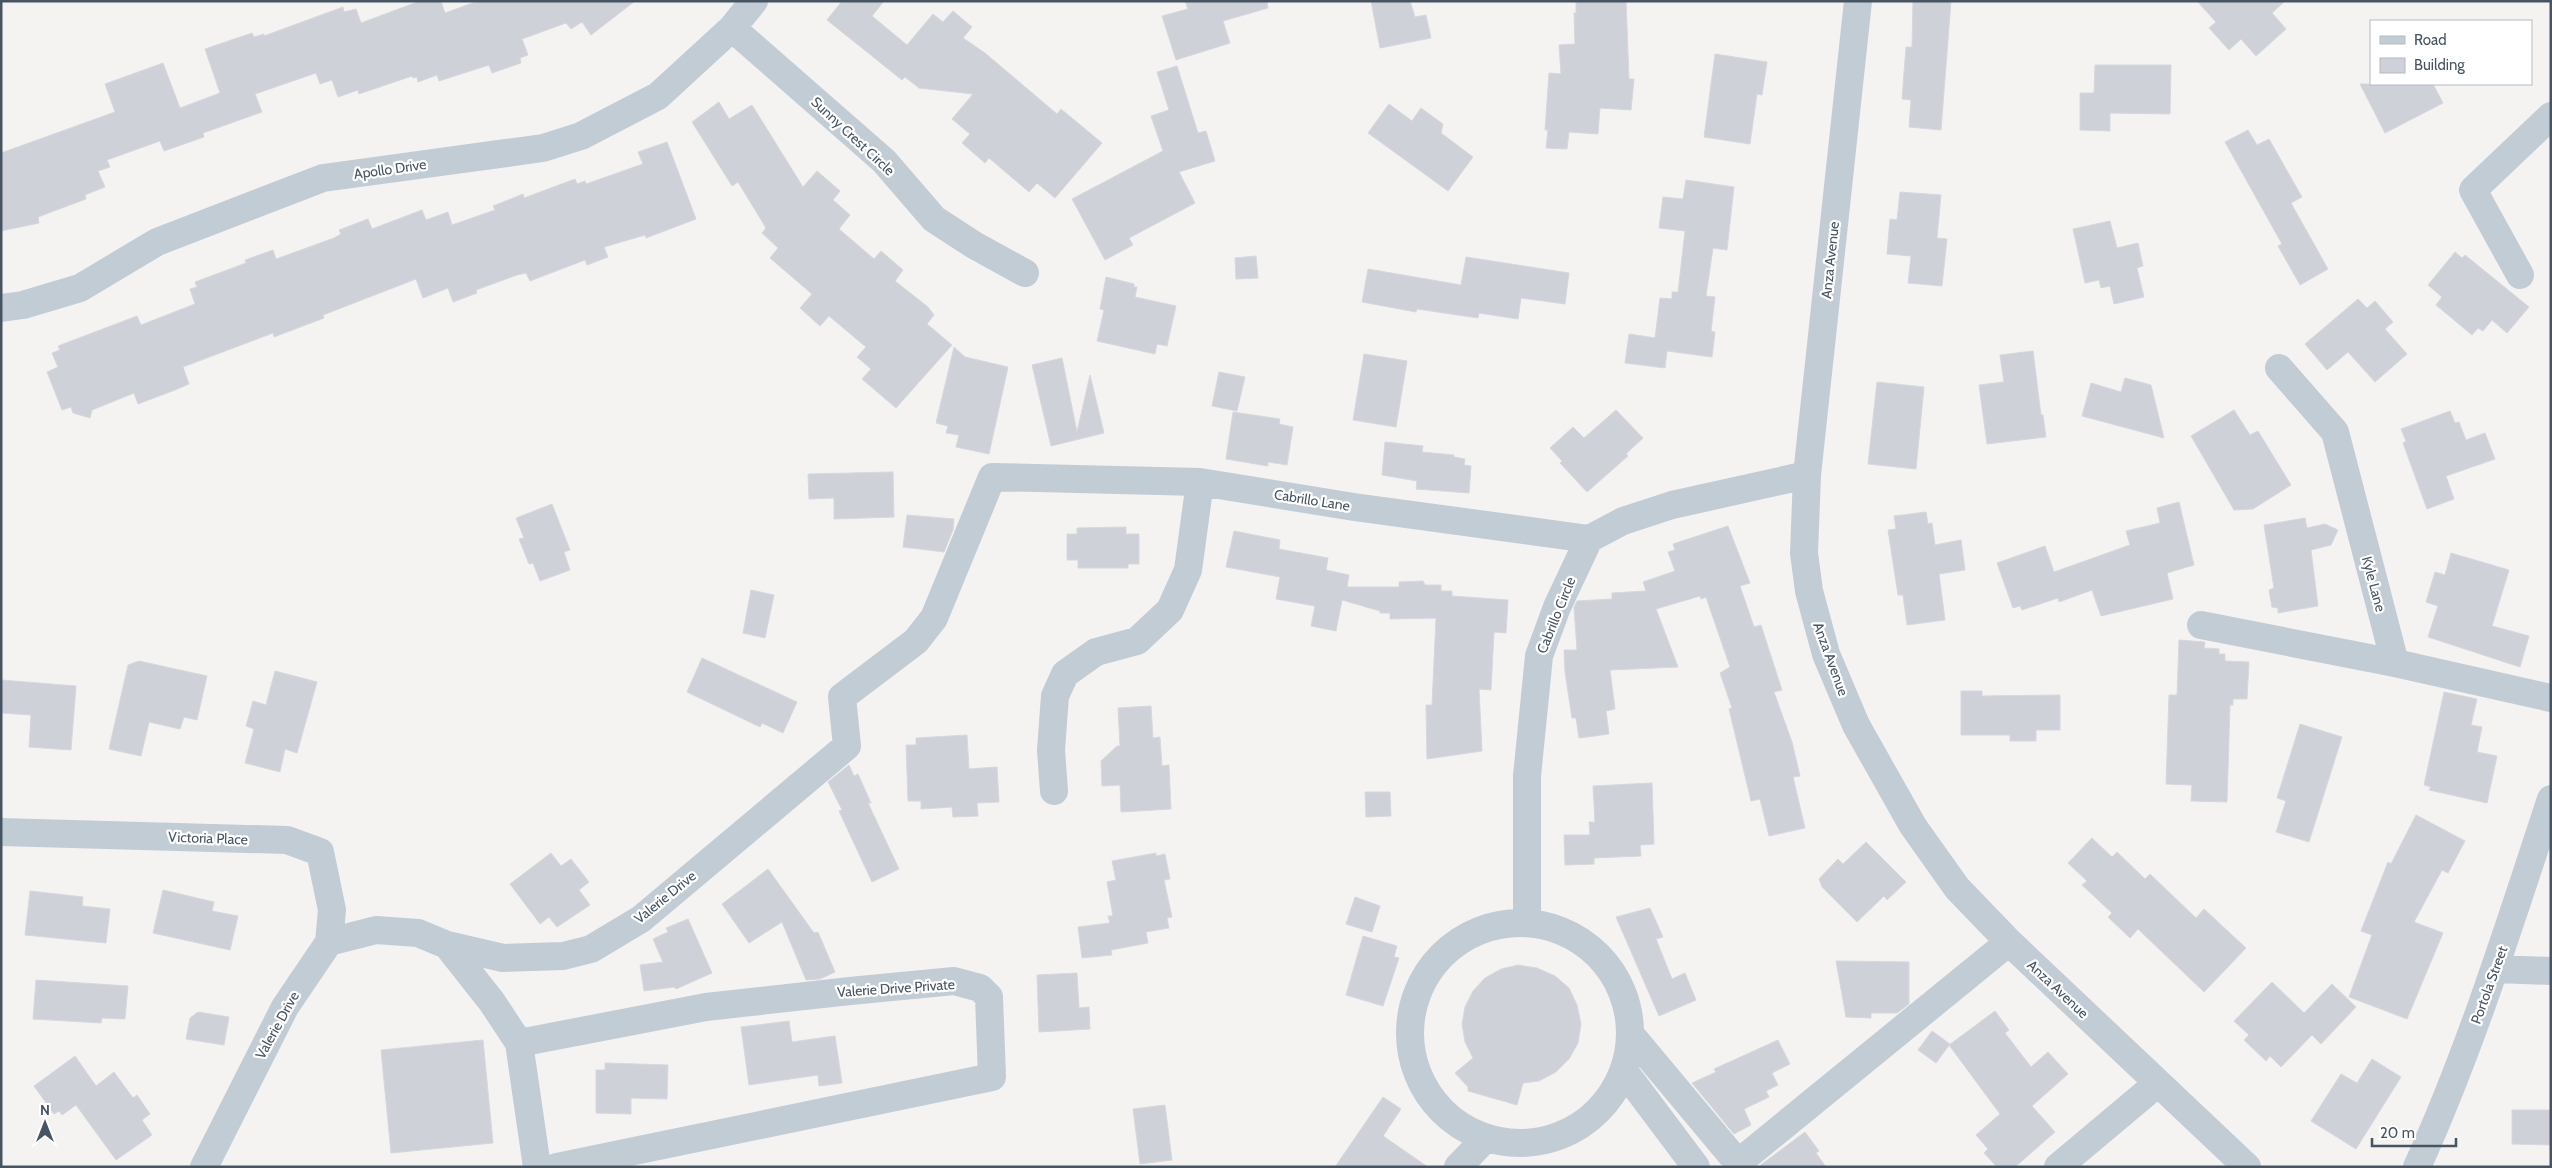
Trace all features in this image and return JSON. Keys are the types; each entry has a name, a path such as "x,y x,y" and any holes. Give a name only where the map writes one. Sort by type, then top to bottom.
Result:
{"street":[{"name":"Apollo Drive","path":"1,308 23,306 80,288 157,242 323,178 543,148 581,136 658,96 732,28 754,1"},
{"name":"Anza Avenue","path":"1858,1 1807,475 1804,553 1809,591 1826,654 1856,725 1912,826 1957,888 2009,942 2248,1167"},
{"name":"Sunny Crest Circle","path":"732,28 884,161 934,219 974,245 1025,273"},
{"path":"2520,274 2473,190 2551,116"},
{"name":"Kyle Lane","path":"2280,368 2335,432 2395,663"},
{"path":"1589,539 1623,520 1672,505 1807,475"},
{"name":"Cabrillo Lane","path":"848,746 842,697 916,641 934,618 992,477 1034,476 1200,482 1354,507 1589,539"},
{"path":"1054,791 1051,750 1055,696 1065,674 1096,652 1137,641 1170,610 1188,570 1200,482"},
{"name":"Cabrillo Circle","path":"1527,922 1527,776 1539,656 1557,607 1589,539"},
{"path":"2201,625 2395,663 2551,698"},
{"name":"Valerie Drive","path":"204,1167 285,1008 328,942 376,930 418,934 447,946 503,958 563,956 591,949 641,919 848,746"},
{"name":"Portola Street","path":"2417,1167 2441,1114 2496,969 2551,799"},
{"name":"Victoria Place","path":"1,832 287,840 320,852 332,910 328,942"},
{"path":"1527,922 1560,930 1589,946 1612,971 1626,1002 1631,1035 1624,1071 1607,1100 1583,1124 1553,1138 1520,1143 1486,1138 1455,1122 1429,1097 1413,1065 1409,1030 1415,995 1433,964 1459,940 1492,926 1527,922"},
{"path":"1631,1035 1738,1163 2009,942"},
{"name":"Valerie Drive","path":"447,946 492,1002 519,1043 538,1167"},
{"path":"2496,969 2551,971"},
{"name":"Valerie Drive Private","path":"519,1043 706,1007 850,991 954,981 980,988 989,997 992,1077 557,1167"},
{"path":"1624,1071 1696,1167"},
{"path":"2058,1167 2158,1083"},
{"path":"1458,1167 1486,1138"}],"building":[{"path":"420,1 441,1 445,13 478,1 635,1 591,35 582,22 571,29 566,23 522,39 528,55 520,58 521,63 492,73 489,65 439,81 437,75 418,82 417,77 413,78 412,76 359,94 358,90 338,97 332,80 320,84 316,73 255,94 262,112 203,133 204,137 164,151 160,141 107,160 110,167 98,171 105,187 85,195 86,199 38,217 39,223 1,231 1,153 115,112 105,84 163,63 180,108 220,93 205,49 252,33 254,37 264,34 264,36 343,7 344,12 356,9 361,23"},
{"path":"842,1 884,1 872,16 907,45 933,14 943,22 953,11 972,27 963,38 985,53 1057,114 1061,109 1102,143 1055,198 1037,183 1029,192 989,158 985,163 962,143 970,134 952,119 973,94 919,88 905,77 902,80 827,20"},
{"path":"1185,1 1267,1 1268,8 1223,21 1230,43 1176,60 1162,16 1188,9"},
{"path":"1371,1 1410,1 1415,17 1426,15 1431,38 1380,48"},
{"path":"1576,1 1626,1 1629,79 1634,79 1631,110 1600,108 1598,134 1569,132 1567,149 1546,148 1548,130 1545,130 1549,73 1561,74 1559,45 1575,44 1574,13 1576,13"},
{"path":"1913,1 1951,1 1941,130 1909,127 1911,100 1902,99 1906,47 1912,47"},
{"path":"2197,1 2285,1 2272,13 2286,29 2256,56 2241,39 2229,50 2209,28 2216,22"},
{"path":"1715,54 1767,62 1762,95 1757,94 1750,144 1704,137"},
{"path":"2095,65 2171,65 2170,114 2110,113 2110,131 2080,130 2080,93 2094,93"},
{"path":"1177,66 1198,133 1206,131 1215,161 1179,172 1195,203 1129,238 1133,245 1105,260 1072,199 1163,151 1151,116 1169,110 1157,72"},
{"path":"2360,84 2434,85 2443,103 2385,133"},
{"path":"719,102 729,119 752,105 803,187 817,171 840,191 833,200 850,215 839,229 874,259 881,251 903,270 895,281 928,307 934,315 927,324 952,345 896,408 862,379 871,369 857,357 866,347 829,316 820,326 800,308 812,294 770,258 778,248 762,233 766,228 738,182 732,186 692,122"},
{"path":"1389,104 1412,121 1421,108 1443,124 1441,133 1473,157 1448,191 1368,133"},
{"path":"2248,130 2257,145 2269,139 2302,197 2291,203 2328,269 2300,285 2278,246 2282,244 2225,142"},
{"path":"667,142 696,219 646,238 645,235 604,247 608,257 587,265 585,260 530,281 526,273 517,275 476,290 477,293 453,302 448,288 423,298 416,279 323,315 324,318 274,337 273,333 183,367 189,384 138,404 134,393 92,410 90,418 73,413 71,407 62,410 47,372 58,367 52,353 60,350 58,346 137,316 141,325 195,304 190,289 197,287 195,282 246,263 245,260 273,250 276,259 334,238 341,234 339,230 368,219 372,229 422,210 426,220 448,212 452,225 495,210 493,206 523,194 524,198 575,179 577,184 585,181 586,184 643,164 638,152"},
{"path":"1686,180 1734,187 1727,250 1713,248 1706,296 1715,297 1711,331 1715,332 1712,357 1667,351 1665,368 1625,363 1629,334 1655,338 1660,298 1672,299 1672,292 1678,292 1685,231 1659,228 1663,197 1683,199"},
{"path":"1900,192 1941,195 1937,238 1947,239 1942,286 1908,283 1911,256 1887,254 1890,219 1897,220"},
{"path":"2110,221 2117,248 2138,243 2143,266 2137,268 2144,297 2114,304 2110,286 2101,288 2099,280 2085,283 2073,229"},
{"path":"2455,252 2462,258 2465,255 2529,307 2507,333 2492,320 2483,331 2478,328 2472,335 2436,305 2442,297 2428,285"},
{"path":"1256,256 1258,278 1236,279 1235,258"},
{"path":"1466,257 1569,273 1565,304 1521,298 1518,319 1479,313 1478,318 1417,309 1416,312 1362,302 1368,269 1461,285"},
{"path":"1106,277 1134,284 1134,287 1137,287 1135,297 1176,306 1167,346 1157,344 1155,354 1097,341 1104,310 1100,309"},
{"path":"2358,299 2367,308 2375,301 2393,322 2385,329 2407,354 2375,382 2348,352 2327,370 2305,344"},
{"path":"954,347 965,357 1008,367 989,454 956,447 959,435 946,433 948,426 936,423"},
{"path":"2033,351 2041,415 2043,415 2046,437 1987,444 1979,385 2004,382 2000,355"},
{"path":"1364,354 1407,361 1396,427 1353,420"},
{"path":"1062,358 1077,432 1090,375 1104,433 1051,446 1032,365"},
{"path":"1219,372 1245,377 1237,411 1212,406"},
{"path":"2125,378 2151,385 2164,438 2082,416 2091,383 2121,392"},
{"path":"1877,382 1924,387 1916,469 1868,464"},
{"path":"1616,410 1643,438 1626,454 1628,456 1587,492 1560,463 1562,461 1550,448 1573,427 1584,438"},
{"path":"2234,410 2250,435 2258,431 2291,485 2253,509 2234,510 2191,436"},
{"path":"2450,411 2455,423 2459,422 2466,440 2485,433 2495,459 2446,476 2454,499 2427,509 2403,443 2406,441 2401,429"},
{"path":"1233,412 1280,419 1279,424 1293,427 1287,465 1268,462 1268,466 1226,459"},
{"path":"1385,442 1423,446 1422,452 1454,455 1454,457 1465,459 1464,465 1471,466 1469,493 1416,489 1417,481 1382,475"},
{"path":"893,472 894,517 834,519 834,498 809,499 808,474"},
{"path":"2179,502 2194,565 2167,573 2173,599 2101,616 2092,590 2059,602 2058,598 2022,610 2020,606 2013,608 1997,563 2045,546 2054,572 2130,545 2126,531 2160,523 2157,508"},
{"path":"552,504 570,550 564,552 570,570 540,581 533,563 529,564 519,539 524,538 516,518"},
{"path":"1926,512 1928,524 1932,523 1935,545 1961,540 1965,570 1939,574 1945,620 1907,625 1903,595 1898,595 1888,530 1896,529 1894,516"},
{"path":"907,515 954,519 953,530 944,552 903,547"},
{"path":"2305,518 2307,528 2325,524 2338,530 2331,545 2311,550 2318,606 2278,613 2278,608 2272,607 2269,590 2274,588 2264,525"},
{"path":"1728,526 1750,583 1740,586 1754,627 1761,625 1782,690 1774,692 1792,742 1800,776 1793,777 1805,828 1769,836 1760,799 1751,801 1729,709 1732,708 1720,673 1730,667 1706,597 1701,599 1700,596 1656,609 1678,667 1610,670 1615,709 1606,711 1609,734 1579,738 1576,718 1572,718 1565,672 1564,650 1577,650 1574,607 1577,601 1612,599 1612,593 1646,591 1643,582 1675,571 1668,552 1675,550 1673,544"},
{"path":"1126,527 1126,534 1139,534 1139,564 1128,564 1128,568 1078,568 1078,560 1067,560 1067,534 1077,534 1077,528"},
{"path":"1234,531 1280,540 1279,549 1328,558 1326,570 1349,575 1347,587 1399,587 1399,582 1423,581 1425,585 1441,585 1441,591 1452,591 1452,596 1508,600 1506,633 1494,632 1491,690 1479,689 1482,751 1427,759 1426,705 1432,705 1436,618 1390,619 1390,613 1380,613 1380,611 1342,600 1336,631 1311,626 1315,606 1276,599 1280,577 1226,567"},
{"path":"2451,553 2509,570 2492,626 2529,636 2520,667 2428,637 2438,606 2426,602 2435,572 2445,575"},
{"path":"751,590 774,595 765,638 743,633"},
{"path":"2179,640 2205,642 2204,648 2219,649 2219,654 2225,654 2225,661 2249,662 2247,699 2233,699 2233,705 2230,705 2227,802 2191,801 2192,785 2166,784 2169,695 2177,695"},
{"path":"702,658 797,702 783,733 762,723 760,727 687,692"},
{"path":"139,661 207,676 197,720 184,717 180,729 149,722 141,756 109,749 128,665"},
{"path":"275,671 317,682 297,753 285,749 280,772 245,763 254,729 246,726 253,701 266,705"},
{"path":"1,680 76,686 71,750 29,747 31,715 1,713"},
{"path":"1961,691 1982,691 1982,696 2060,695 2060,730 2036,730 2036,741 2010,741 2010,735 1961,735"},
{"path":"2444,692 2477,699 2471,725 2482,727 2477,752 2497,756 2487,803 2429,790 2431,787 2424,785"},
{"path":"1151,706 1153,738 1160,737 1162,766 1169,765 1171,809 1121,812 1120,785 1102,786 1101,761 1117,746 1120,746 1118,708"},
{"path":"2300,724 2342,737 2309,842 2276,832 2286,801 2277,798"},
{"path":"967,735 969,769 997,767 999,802 977,803 978,816 953,817 952,807 921,809 921,801 908,801 906,745 916,745 916,738"},
{"path":"849,765 854,776 858,774 871,803 868,803 899,869 872,882 839,811 842,810 828,782"},
{"path":"1652,783 1654,844 1640,845 1641,856 1594,858 1594,864 1565,865 1564,835 1590,835 1589,822 1595,822 1593,786"},
{"path":"1365,792 1390,792 1391,816 1366,817"},
{"path":"2416,815 2465,841 2448,873 2442,870 2414,922 2443,933 2407,1019 2349,997 2372,935 2361,931 2388,862 2391,864"},
{"path":"2092,838 2112,857 2117,852 2145,879 2150,874 2196,918 2204,909 2246,948 2204,992 2138,929 2130,938 2108,917 2112,913 2082,885 2087,881 2068,863"},
{"path":"1866,842 1906,882 1887,900 1884,896 1857,922 1822,887 1819,879 1838,859 1843,864"},
{"path":"551,853 561,866 571,859 589,882 579,890 590,905 557,927 549,917 540,924 510,884"},
{"path":"1156,853 1156,856 1165,854 1170,879 1164,880 1172,917 1167,918 1169,928 1146,932 1148,943 1111,950 1112,955 1082,958 1078,927 1110,923 1108,916 1113,916 1107,882 1116,880 1112,861"},
{"path":"768,869 814,933 818,932 835,972 820,979 806,980 782,922 749,943 722,904"},
{"path":"163,890 214,902 212,911 238,916 230,950 153,933"},
{"path":"30,891 83,897 82,906 110,909 106,943 25,935"},
{"path":"1355,897 1380,906 1372,932 1346,924"},
{"path":"1650,908 1663,937 1656,939 1672,979 1685,973 1696,1000 1659,1016 1616,917"},
{"path":"688,919 712,973 676,989 674,987 644,991 640,965 663,962 653,939 668,932 666,928"},
{"path":"1363,936 1397,946 1394,957 1399,958 1383,1006 1346,995"},
{"path":"1836,961 1909,962 1909,1004 1897,1013 1871,1013 1871,1018 1846,1017"},
{"path":"1518,965 1537,968 1555,976 1569,988 1577,1005 1581,1024 1578,1043 1569,1059 1556,1072 1539,1081 1523,1083 1517,1105 1468,1091 1468,1087 1455,1073 1473,1058 1465,1042 1462,1024 1465,1007 1473,991 1485,978 1501,969"},
{"path":"1077,973 1079,1008 1089,1007 1090,1029 1039,1032 1037,975"},
{"path":"36,980 128,986 125,1019 102,1018 101,1023 33,1019"},
{"path":"2272,982 2304,1013 2332,984 2356,1007 2321,1044 2312,1035 2281,1067 2270,1056 2266,1061 2244,1040 2249,1035 2234,1021"},
{"path":"1995,1011 2009,1030 2005,1033 2031,1067 2048,1052 2068,1074 2032,1106 2055,1132 2015,1167 1997,1167 1984,1153 1988,1149 1976,1135 2000,1114 1949,1045"},
{"path":"198,1012 229,1017 224,1045 186,1039 190,1018"},
{"path":"789,1021 792,1042 835,1036 842,1083 819,1086 818,1075 749,1085 741,1027"},
{"path":"1932,1031 1950,1044 1936,1063 1918,1050"},
{"path":"483,1040 493,1143 391,1153 381,1050"},
{"path":"1778,1040 1790,1064 1772,1073 1778,1085 1766,1091 1769,1097 1744,1109 1751,1125 1734,1134 1692,1083 1716,1072 1714,1069"},
{"path":"75,1056 96,1086 114,1072 133,1098 137,1095 150,1114 142,1120 152,1135 116,1160 76,1105 62,1115 59,1111 54,1114 34,1086"},
{"path":"2372,1059 2401,1077 2356,1149 2311,1121 2341,1074 2357,1083"},
{"path":"605,1063 668,1065 667,1099 631,1098 631,1114 596,1113 596,1070 605,1070"},
{"path":"1383,1097 1401,1109 1383,1136 1428,1167 1335,1167"},
{"path":"1165,1105 1172,1160 1140,1164 1133,1109"},
{"path":"2512,1110 2551,1110 2551,1145 2512,1144"},
{"path":"1805,1132 1819,1151 1816,1153 1826,1167 1758,1167"}]}
